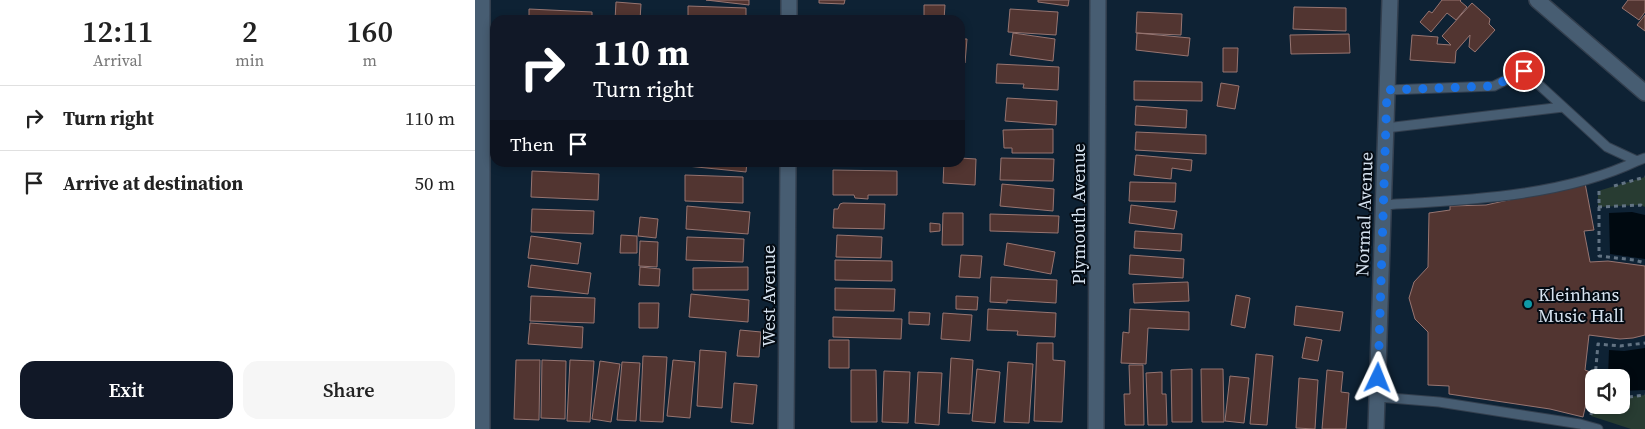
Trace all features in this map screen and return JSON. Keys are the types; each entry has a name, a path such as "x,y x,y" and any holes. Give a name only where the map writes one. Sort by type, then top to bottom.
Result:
{"street":[{"path":"481,0 482,429"},
{"path":"789,0 789,15"},
{"name":"Plymouth Avenue","path":"1097,429 1098,0"},
{"name":"Normal Avenue","path":"1376,429 1389,0"},
{"path":"1537,0 1645,93"},
{"name":"West Avenue","path":"786,429 788,167"}],"lane":[{"path":"1387,90 1494,86 1524,71 1607,147 1641,159"},
{"path":"1386,128 1563,107"},
{"path":"1383,205 1466,200 1547,189 1613,172 1641,159"},
{"path":"1377,397 1439,402 1580,424 1598,429"}],"path":[{"path":"1645,177 1598,191 1599,256 1645,263"},
{"path":"1598,207 1645,207"},
{"path":"1596,369 1598,344 1620,346 1645,343"},
{"path":"1630,397 1645,396"}],"green space":[{"path":"1645,177 1645,207 1640,205 1598,207 1598,191"},
{"path":"1645,395 1645,429 1631,429 1591,416 1591,414 1630,414 1630,397"}],"shaded area":[{"path":"1632,212 1645,215 1645,259 1610,254 1609,213"},
{"path":"1645,348 1645,390 1630,391 1630,369 1608,369 1609,350 1624,351"}],"building":[{"path":"706,0 749,0 749,5"},
{"path":"819,0 845,0 844,4 819,3"},
{"path":"1038,0 1069,0 1068,6 1038,2"},
{"path":"1442,0 1461,0 1467,7 1456,20 1447,13 1431,32 1420,22 1429,11 1432,13"},
{"path":"1628,0 1645,0 1645,12 1639,20 1622,8"},
{"path":"616,2 641,4 640,15 615,15"},
{"path":"1472,3 1490,19 1489,24 1495,30 1475,52 1469,47 1470,35 1456,51 1455,63 1410,60 1412,35 1438,37 1437,44 1451,45 1442,36"},
{"path":"924,5 945,5 944,15 924,15"},
{"path":"688,6 746,8 746,15 688,15"},
{"path":"1294,7 1346,8 1346,31 1293,29"},
{"path":"529,9 592,12 592,15 529,15"},
{"path":"1010,9 1058,12 1056,35 1008,32"},
{"path":"1137,12 1182,14 1181,35 1136,33"},
{"path":"1645,15 1645,31 1637,25"},
{"path":"1013,33 1055,39 1053,61 1010,55"},
{"path":"1137,33 1190,38 1188,56 1136,50"},
{"path":"1349,34 1350,53 1291,54 1290,35"},
{"path":"965,39 967,39 965,63"},
{"path":"1223,48 1238,48 1237,72 1223,72"},
{"path":"997,64 1059,67 1058,90 1023,88 1024,84 996,83"},
{"path":"1134,81 1202,82 1202,101 1134,100"},
{"path":"1221,83 1239,86 1235,109 1217,106"},
{"path":"1007,98 1057,101 1056,125 1005,121"},
{"path":"1136,106 1187,110 1186,128 1135,125"},
{"path":"1053,129 1053,153 1012,153 1012,148 1004,148 1003,130"},
{"path":"1136,132 1206,135 1206,154 1135,150"},
{"path":"1136,155 1192,160 1191,171 1172,168 1171,179 1134,175"},
{"path":"965,158 976,159 975,185 943,183 944,167 965,167"},
{"path":"1001,158 1054,159 1053,181 1000,180"},
{"path":"697,167 746,167 746,172"},
{"path":"833,170 897,171 897,195 868,195 868,199 855,198 854,195 833,195"},
{"path":"532,171 599,174 598,200 531,197"},
{"path":"685,175 743,177 743,203 685,201"},
{"path":"1130,182 1176,183 1175,202 1129,201"},
{"name":"Kleinhans Music Hall","path":"1585,183 1594,230 1584,231 1590,262 1608,261 1645,266 1645,335 1620,339 1589,335 1585,369 1585,408 1583,417 1550,409 1449,394 1449,386 1428,385 1428,332 1415,319 1409,298 1414,282 1428,267 1429,213 1450,210 1450,206 1486,205"},
{"path":"1002,184 1054,189 1053,211 1000,206"},
{"path":"840,204 885,204 884,229 833,228 834,209 838,209"},
{"path":"1131,205 1177,211 1174,229 1129,223"},
{"path":"687,206 750,212 748,234 686,229"},
{"path":"532,209 594,211 593,234 531,232"},
{"path":"943,213 963,213 963,245 942,245"},
{"path":"990,214 1059,216 1058,233 990,231"},
{"path":"640,217 658,219 656,238 638,236"},
{"path":"930,223 940,224 940,231 930,232"},
{"path":"1135,231 1182,234 1181,251 1134,248"},
{"path":"621,235 637,236 637,253 620,253"},
{"path":"837,235 882,237 881,258 836,257"},
{"path":"531,236 581,243 578,264 528,258"},
{"path":"687,237 744,239 743,262 686,260"},
{"path":"640,241 658,242 657,267 639,266"},
{"path":"1007,243 1055,252 1051,274 1004,265"},
{"path":"961,255 982,256 980,278 959,277"},
{"path":"1130,255 1184,259 1183,278 1129,274"},
{"path":"835,260 892,261 892,281 835,280"},
{"path":"531,265 591,273 588,294 528,287"},
{"path":"640,267 660,269 659,286 639,285"},
{"path":"748,267 748,290 693,290 693,268"},
{"path":"991,277 1057,280 1056,303 1007,300 1007,303 990,302"},
{"path":"1188,282 1189,301 1134,303 1133,284"},
{"path":"835,288 895,289 894,311 835,310"},
{"path":"691,294 749,300 748,322 689,317"},
{"path":"1236,295 1250,298 1245,328 1231,325"},
{"path":"531,296 595,298 594,323 530,321"},
{"path":"956,296 978,297 977,310 956,309"},
{"path":"639,303 659,303 658,328 639,328"},
{"path":"1296,306 1343,312 1340,331 1294,325"},
{"path":"988,309 1056,313 1055,337 1017,335 1018,331 987,330"},
{"path":"1130,309 1189,312 1189,330 1148,328 1146,364 1121,363 1123,332 1129,333"},
{"path":"909,312 930,313 929,325 909,324"},
{"path":"943,313 972,315 970,341 941,339"},
{"path":"833,317 902,319 901,339 833,337"},
{"path":"530,323 583,327 582,348 528,344"},
{"path":"740,330 761,332 759,357 737,356"},
{"path":"1306,337 1322,340 1318,361 1302,358"},
{"path":"829,340 849,340 849,368 829,368"},
{"path":"1037,343 1053,343 1053,360 1065,361 1062,422 1034,421"},
{"path":"700,350 726,352 722,408 697,406"},
{"path":"1256,354 1273,356 1267,425 1250,424"},
{"path":"643,356 667,357 663,422 640,421"},
{"path":"951,358 973,360 970,414 948,413"},
{"path":"516,360 540,360 539,420 514,419"},
{"path":"542,360 566,361 565,419 541,418"},
{"path":"570,360 594,361 590,422 567,421"},
{"path":"673,360 695,362 690,418 667,416"},
{"path":"600,361 620,364 611,422 592,419"},
{"path":"622,362 640,363 636,421 617,420"},
{"path":"1008,362 1033,364 1029,423 1004,422"},
{"path":"1129,365 1143,365 1144,425 1125,425 1124,394 1130,394"},
{"path":"977,369 1000,372 995,423 972,421"},
{"path":"1192,369 1192,422 1172,422 1171,370"},
{"path":"1201,369 1223,369 1224,422 1202,422"},
{"path":"851,370 876,370 877,422 851,422"},
{"path":"1327,370 1343,372 1341,392 1349,393 1346,429 1322,429"},
{"path":"884,371 910,372 908,423 882,422"},
{"path":"918,372 942,373 939,425 915,423"},
{"path":"1162,372 1162,394 1166,394 1167,425 1148,425 1146,373"},
{"path":"1230,376 1249,378 1244,423 1225,421"},
{"path":"1299,378 1318,380 1315,429 1296,428"},
{"path":"734,383 757,385 753,424 731,422"}],"place":[{"name":"Kleinhans Music Hall","path":"1528,304"}],"route":[{"path":"1378,378 1387,90 1494,86 1524,71"}]}
